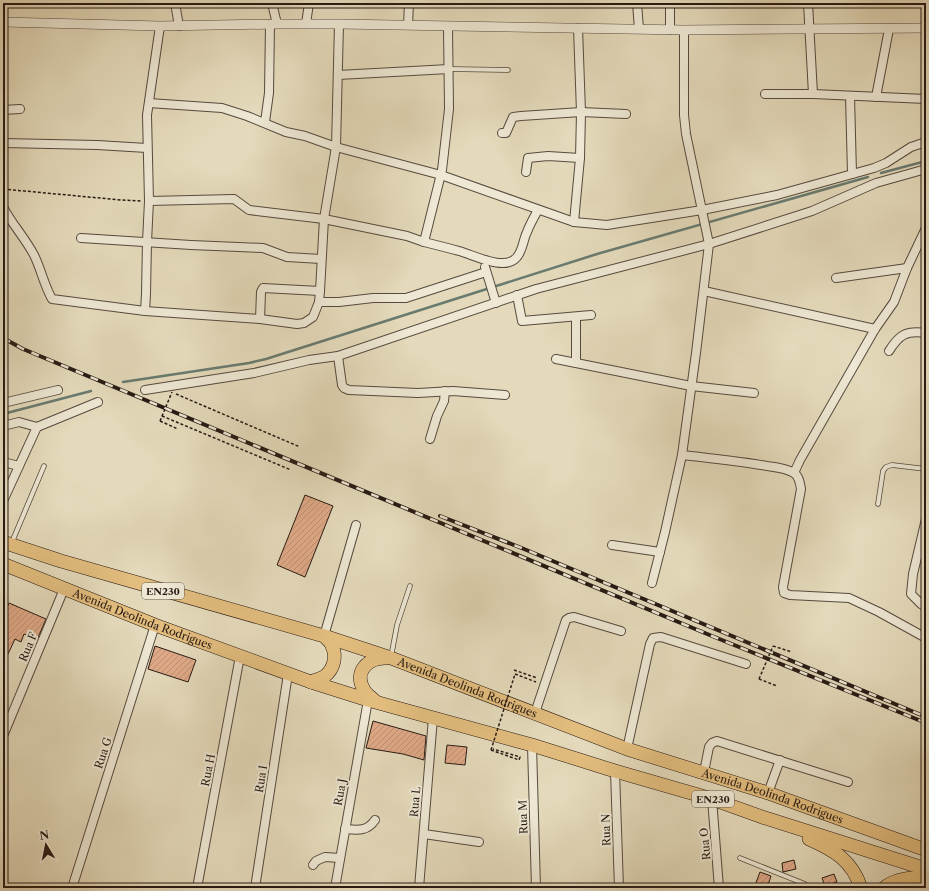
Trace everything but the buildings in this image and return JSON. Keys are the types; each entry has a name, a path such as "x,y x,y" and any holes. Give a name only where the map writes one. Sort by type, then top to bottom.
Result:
{"highway":[{"name":"Avenida Deolinda Rodrigues","path":"7,543 114,576 324,636 391,658 627,749 768,793 926,850"},
{"name":"Avenida Deolinda Rodrigues","path":"3,564 155,625 311,682 372,701 532,745 615,771 712,798 762,817 926,869"},
{"path":"311,682 326,676 331,669 334,660 332,644 324,636"},
{"path":"372,701 364,691 360,681 362,672 370,660 391,658"},
{"path":"762,817 838,854 851,867 861,888"},
{"path":"884,888 893,882 902,879 914,877 926,878"}],"street":[{"path":"175,3 180,26"},
{"path":"265,122 269,93 274,24 272,3"},
{"path":"306,24 309,3"},
{"path":"637,3 639,29"},
{"path":"670,3 670,30"},
{"path":"808,3 808,29 813,94"},
{"path":"408,25 410,4"},
{"path":"3,22 160,26 338,24 670,30 926,28"},
{"path":"3,207 40,267 47,291 52,299 144,311 260,319 297,324 304,323 313,317 319,302 324,219 336,147 338,24"},
{"path":"144,311 146,294 149,201 147,115 160,26"},
{"path":"424,242 440,175 449,109 448,26"},
{"path":"574,222 580,158 581,112 578,28"},
{"path":"876,97 889,29"},
{"path":"652,583 682,455 709,244 708,231 686,134 684,114 684,30"},
{"path":"338,75 449,69"},
{"path":"765,94 813,94 926,99"},
{"path":"850,96 852,174"},
{"path":"149,103 222,108 265,122 286,132 305,136 336,147 440,175 574,222 607,225 703,214 852,174 875,175 926,169"},
{"path":"3,110 20,109"},
{"path":"502,133 506,133 513,118 581,112 626,114"},
{"path":"145,390 254,373 309,360 338,356 495,299 517,295 709,244 807,213 875,175 886,163 911,147 926,142"},
{"path":"3,143 97,144 147,148"},
{"path":"526,172 528,158 548,156 580,158"},
{"path":"149,201 234,199 249,210 324,219 407,236 483,259 502,263 510,262 517,258 521,252 527,232 538,210"},
{"path":"794,473 875,329 888,313 894,302 907,268 926,228"},
{"path":"80,238 263,248 287,257 322,260"},
{"path":"483,259 495,299"},
{"path":"836,278 907,268"},
{"path":"319,302 339,302 373,298 406,298 487,275"},
{"path":"260,319 261,292 264,288 320,291"},
{"path":"704,291 875,329"},
{"path":"517,295 522,321 591,315"},
{"path":"576,317 576,363"},
{"path":"888,351 896,339 903,334 918,332 926,333"},
{"path":"338,356 342,385 344,388 349,390 418,393 445,391 505,396"},
{"path":"556,359 691,386 754,393"},
{"path":"3,403 58,390"},
{"path":"430,439 437,416 444,401 445,391"},
{"path":"3,426 19,422 37,427 98,402"},
{"path":"3,501 37,427"},
{"path":"682,455 738,460 794,473 800,483 801,489 783,587 784,593 790,595 848,598 879,612 926,638"},
{"path":"3,462 19,466"},
{"path":"926,519 913,574 911,594 926,607"},
{"path":"324,636 356,525"},
{"path":"612,545 660,552"},
{"name":"Rua F","path":"3,736 64,589"},
{"path":"535,713 566,620 574,617 621,631"},
{"name":"Rua G","path":"72,888 155,625"},
{"path":"627,749 650,644 653,638 661,636 746,664"},
{"name":"Rua H","path":"197,888 240,656"},
{"name":"Rua I","path":"256,888 288,674"},
{"name":"Rua J","path":"336,888 345,829 372,701"},
{"name":"Rua L","path":"419,888 433,718"},
{"path":"704,772 709,747 712,743 717,741 848,782"},
{"name":"Rua M","path":"532,745 536,888"},
{"path":"768,793 780,760"},
{"name":"Rua N","path":"615,771 618,888"},
{"name":"Rua O","path":"712,798 720,888"},
{"path":"345,829 364,830 372,825 375,820"},
{"path":"424,834 479,842"},
{"path":"313,865 316,861 325,857 340,858"}],"lane":[{"path":"449,69 508,70"},
{"path":"878,504 883,471 886,467 892,464 926,470"},
{"path":"7,543 44,466"},
{"path":"391,658 396,625 410,586"},
{"path":"740,858 804,884 806,888"}],"path":[{"path":"3,189 121,200 149,201"},
{"path":"178,429 160,421 172,392 300,447"},
{"path":"162,416 291,470"},
{"path":"778,686 759,679 773,646 792,652"},
{"path":"514,670 536,678"},
{"path":"493,749 520,757 520,760 491,750 515,674 536,682"}],"waterway":[{"path":"881,173 926,161"},
{"path":"123,382 249,363 266,359 597,254 868,177"},
{"path":"3,414 91,391"}],"railway":[{"path":"3,338 23,349 712,636 926,723"},
{"path":"440,516 524,549 926,717"}]}
